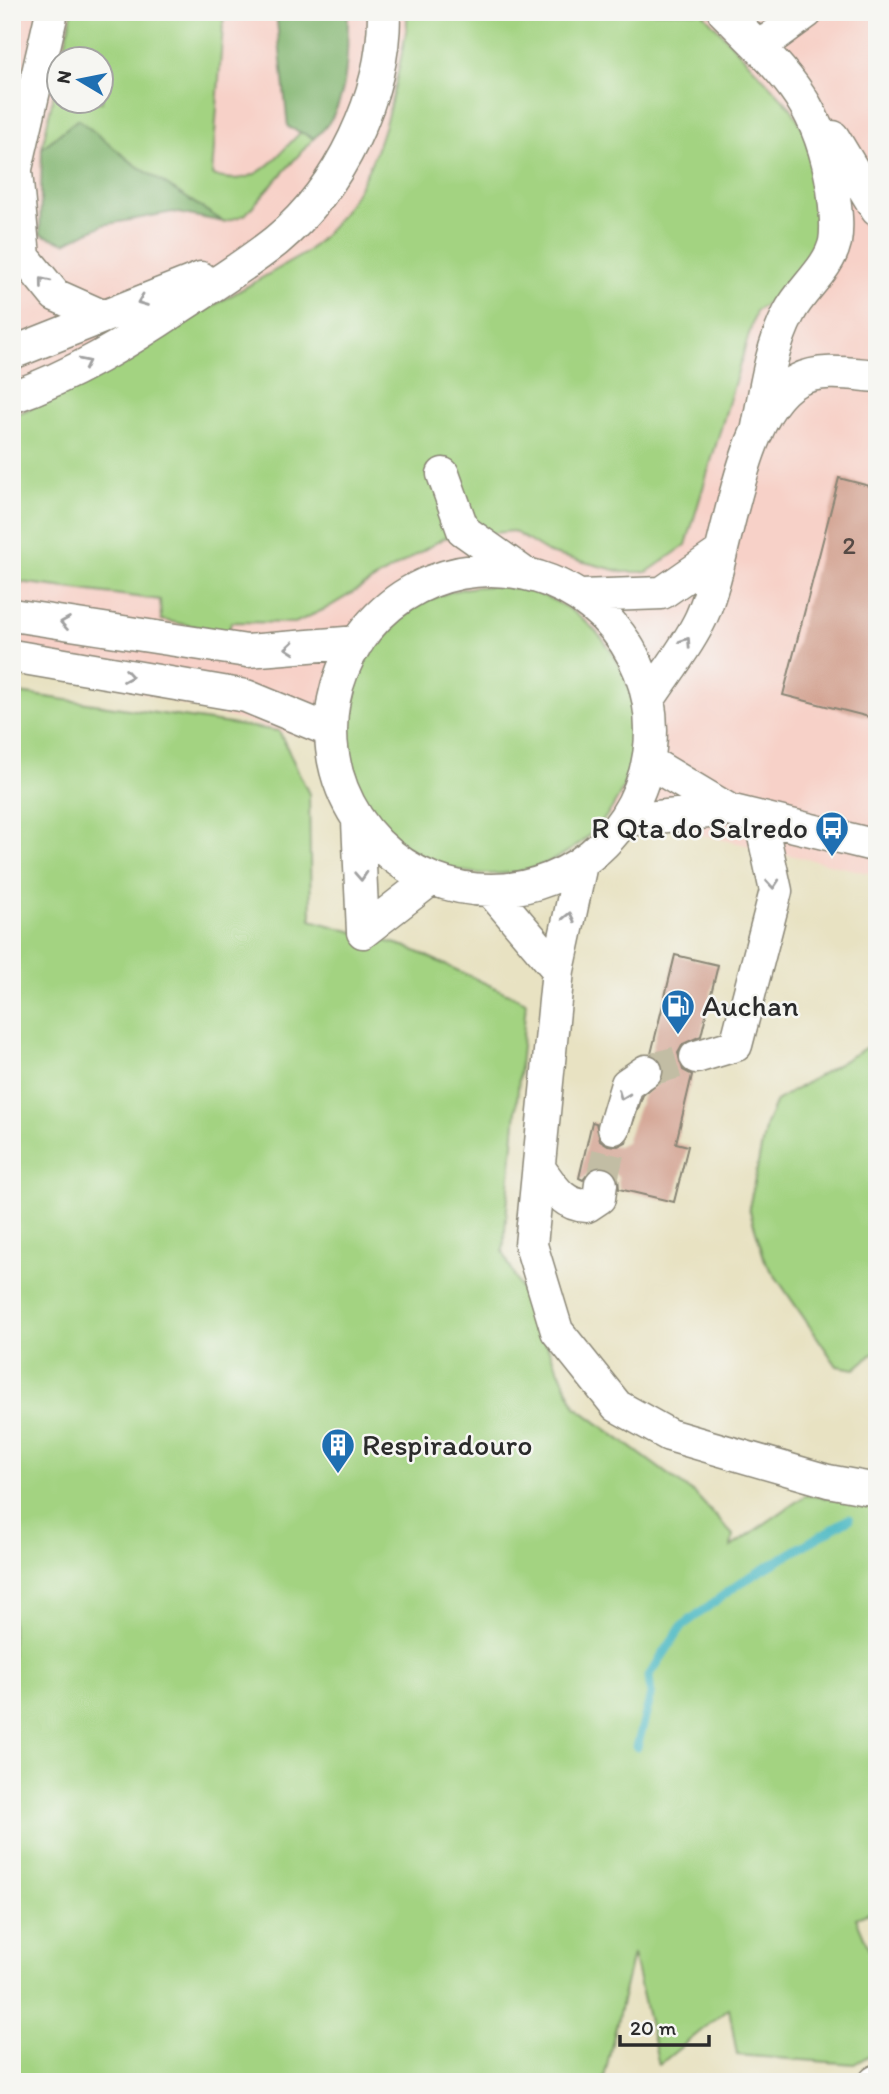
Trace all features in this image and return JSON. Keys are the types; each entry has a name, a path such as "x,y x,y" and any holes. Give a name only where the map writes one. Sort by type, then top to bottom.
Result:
{"street":[{"path":"52,12 14,176 24,257 55,295 102,316"},
{"path":"16,393 126,344 251,259 294,224 333,174 362,120 380,59 384,12"},
{"path":"724,12 817,108 877,210"},
{"path":"759,47 803,13"},
{"path":"649,699 701,618 757,432 770,368 788,314 825,264 835,243 836,216 829,162 812,113 796,86"},
{"path":"12,353 251,259"},
{"path":"757,432 780,394 798,380 839,373 877,376"},
{"path":"443,474 463,530 523,572"},
{"path":"580,596 662,593 721,552"},
{"path":"491,569 523,572 553,582 580,596 605,616 625,641 640,669 649,699 652,730 649,762 640,792 625,820 605,844 581,864 543,882 523,888 492,892 461,888 430,880 402,865 378,845 358,821 343,793 334,763 331,731 334,700 343,669 358,642 378,617 402,597 430,582 460,572 491,569"},
{"path":"12,615 247,651 358,642"},
{"path":"12,656 246,696 331,731"},
{"path":"649,762 729,810 877,846"},
{"path":"625,820 729,810"},
{"path":"696,1057 736,1045 776,891 760,818"},
{"path":"358,821 363,932 430,880"},
{"path":"581,864 558,970 531,1245 557,1331 617,1406 669,1436 828,1481 877,1490"},
{"path":"492,892 558,970"},
{"path":"614,1128 627,1084 646,1071"},
{"path":"539,1168 561,1197 572,1206 587,1206 598,1198 601,1184"}],"shaded area":[{"path":"12,12 877,12 877,875 655,824 625,820 279,731 12,657"}],"green space":[{"path":"72,12 224,12 212,175 240,179 252,175 272,162 301,132 314,138 245,215 224,222 134,164 78,120 42,148 49,116 116,116 116,46 65,46"},
{"path":"276,12 348,12 347,63 341,97 326,126 314,138 288,127"},
{"path":"407,12 702,12 791,108 805,131 821,230 816,249 775,298 756,311 686,545 647,572 623,572 549,553 513,531 444,538 327,608 295,623 231,622 229,633 161,620 160,600 12,581 12,416 40,404 304,254 328,231 364,179 376,151 394,91 407,27"},
{"path":"78,119 134,164 224,222 173,212 103,225 65,243 40,234 42,148"},
{"path":"477,586 505,586 533,592 559,603 583,618 603,638 618,662 629,688 635,730 633,758 618,798 603,822 583,842 559,857 533,868 505,874 477,874 449,868 423,857 399,842 379,822 364,798 353,772 347,744 347,716 353,688 364,662 379,638 399,618 423,603 449,592"},
{"path":"12,692 279,731 309,794 311,920 407,947 526,1002 503,1252 576,1407 696,1495 733,1535 731,1547 806,1495 877,1505 877,1910 856,1918 877,1968 877,2051 854,2064 737,2055 729,2008 659,2065 633,1954 603,2082 12,2082"},
{"path":"877,1041 877,1350 855,1369 837,1366 765,1261 749,1208 766,1124 776,1101"}],"building":[{"path":"839,478 877,488 877,719 783,695"},
{"path":"675,955 718,965 701,1036 683,1044 678,1053 683,1070 692,1075 676,1143 688,1146 674,1202 619,1189 618,1177 604,1166 594,1167 583,1180 579,1178 592,1122 596,1123 600,1140 608,1145 618,1146 626,1142 643,1095 663,1078 661,1061 651,1054"}],"waterway":[{"path":"637,1747 651,1695 649,1676 682,1626 740,1583 849,1519"}],"tunnel":[{"path":"646,1071 696,1057"},
{"path":"601,1184 614,1128"}],"place":[{"name":"R Qta do Salredo","path":"832,858"},
{"name":"Auchan","path":"678,1036"},
{"name":"Respiradouro","path":"338,1475"}]}
